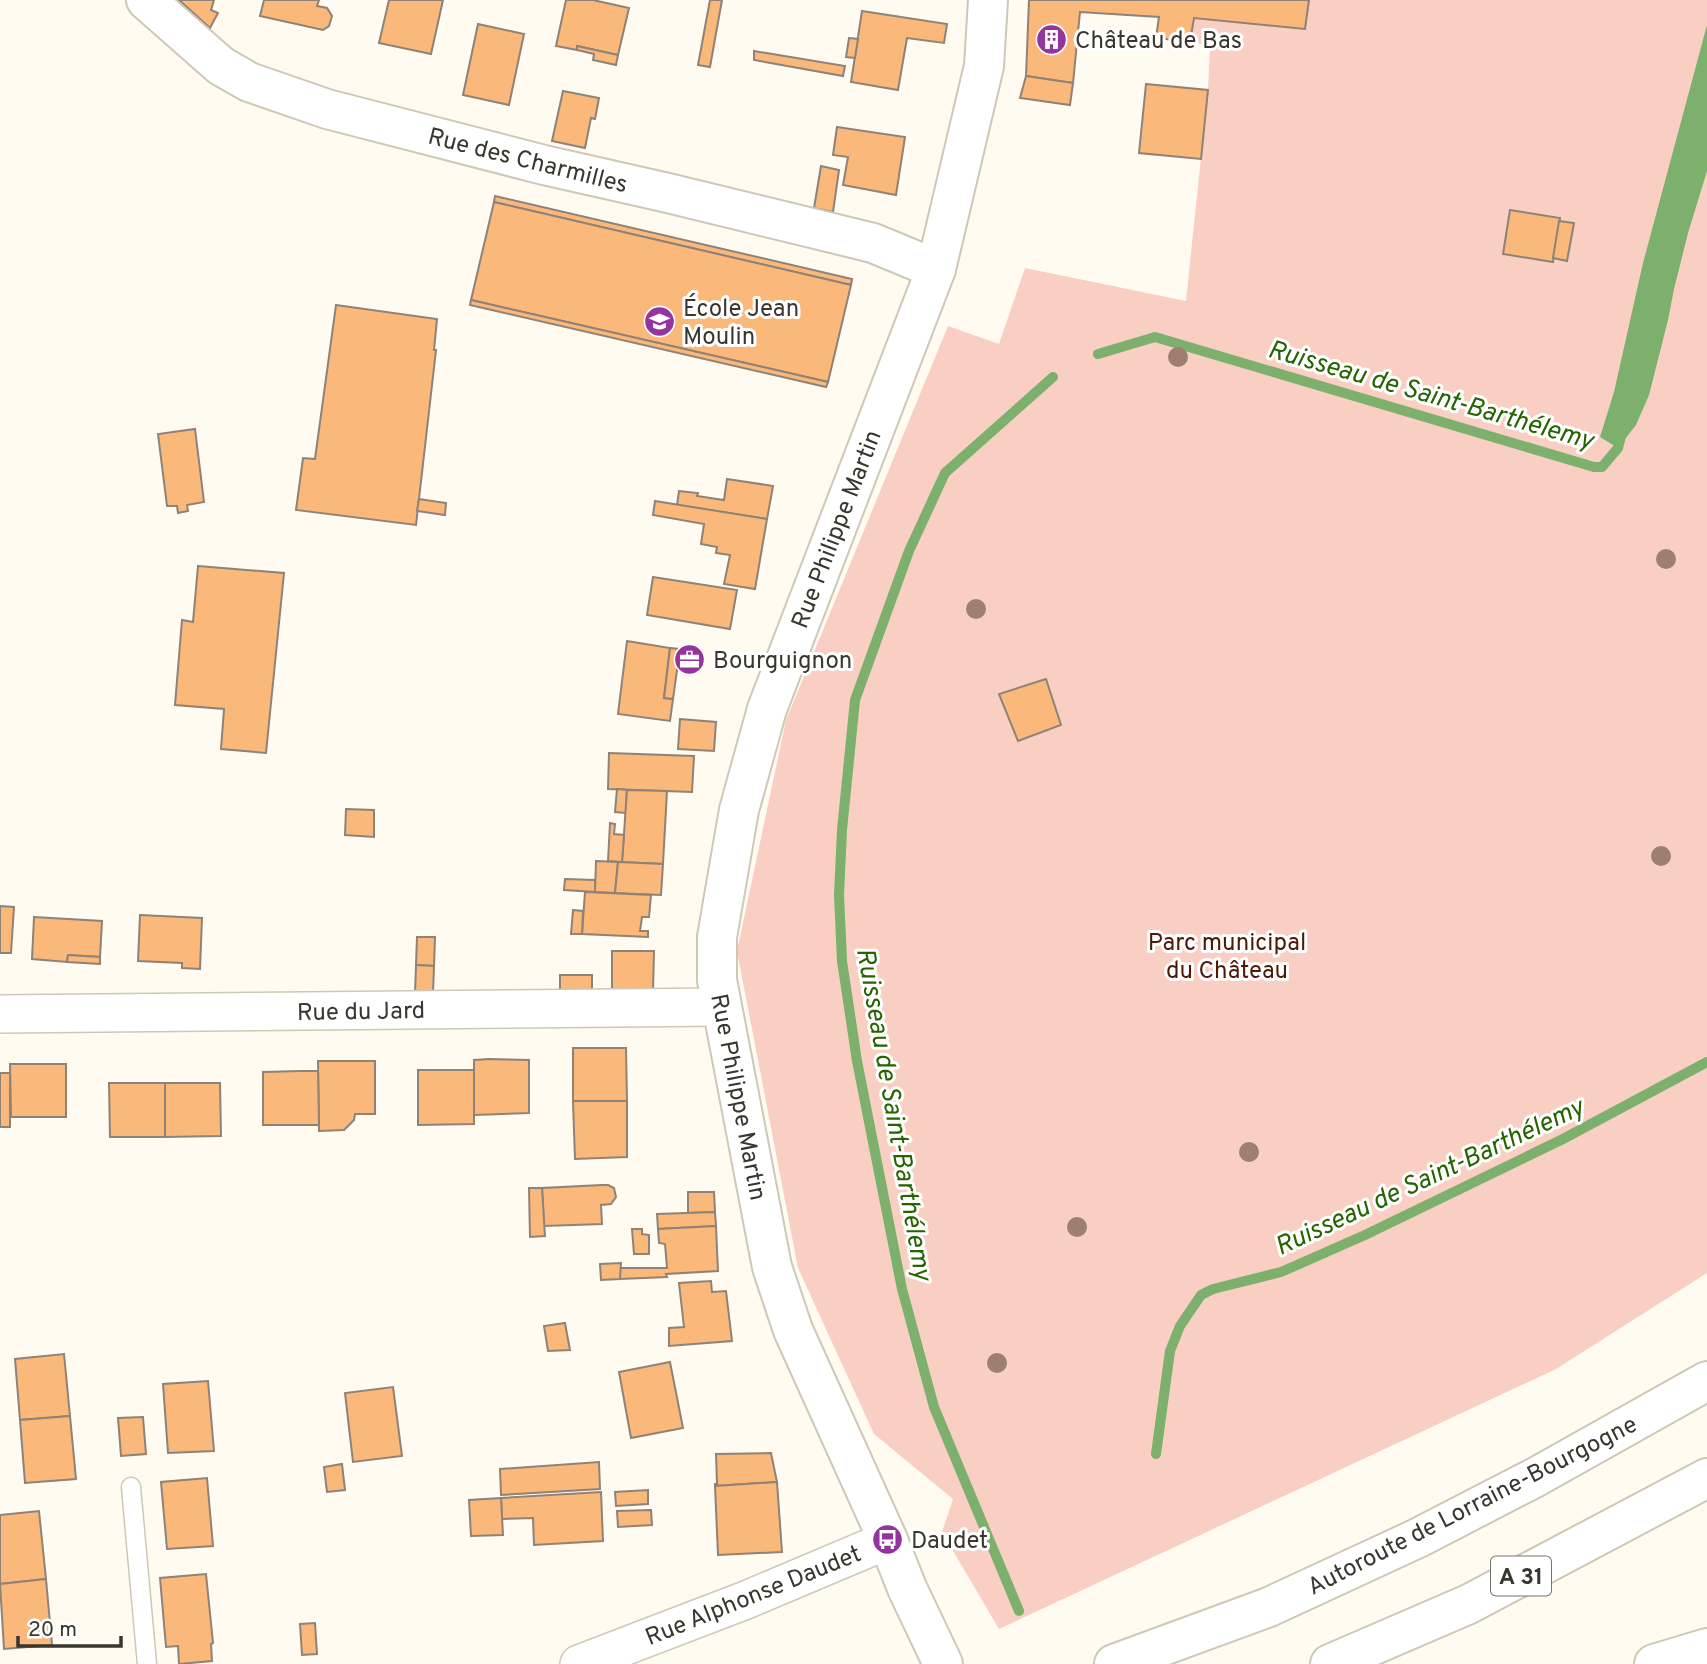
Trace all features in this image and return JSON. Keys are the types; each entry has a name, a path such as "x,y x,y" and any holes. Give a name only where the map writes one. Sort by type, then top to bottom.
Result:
{"main road":[{"name":"Rue des Charmilles","path":"146,0 221,66 249,82 327,109 544,166 873,243 936,269"},
{"name":"Rue Philippe Martin","path":"943,1664 793,1330 772,1267 717,980 717,937 739,810 767,709 936,269 984,66 988,0"},
{"name":"Autoroute de Lorraine-Bourgogne","path":"1125,1661 1269,1607 1418,1538 1536,1477 1707,1381"},
{"name":"A 31","path":"1330,1664 1469,1604 1707,1478"},
{"path":"1654,1664 1707,1648"}],"street":[{"name":"Rue du Jard","path":"0,1014 722,1007"},
{"name":"Rue Alphonse Daudet","path":"579,1664 746,1600 888,1539"}],"lane":[{"path":"131,1487 147,1664"}],"green space":[{"name":"Parc municipal du Château","path":"1309,0 1707,0 1707,1273 1556,1369 999,1629 942,1532 953,1499 874,1434 798,1268 737,951 786,720 948,326 999,344 1025,268 1186,301 1208,90 1210,46 1190,42 1194,18 1305,29"}],"shaded area":[{"path":"1707,25 1707,171 1688,233 1649,395 1636,425 1618,448 1600,437 1614,392 1643,263"}],"building":[{"path":"179,0 214,0 211,10 218,13 210,28"},
{"path":"264,0 319,0 317,6 327,8 332,16 329,26 323,30 260,16"},
{"path":"389,0 443,0 431,54 379,43"},
{"path":"566,0 593,0 629,8 618,55 577,46 577,50 556,46"},
{"path":"710,0 722,0 710,67 698,65"},
{"name":"Château de Bas","path":"1029,0 1309,0 1305,29 1194,18 1190,42 1156,38 1159,17 1080,12 1073,83 1026,76"},
{"path":"862,11 947,24 944,43 907,38 898,90 851,82"},
{"path":"478,24 524,34 509,105 463,95"},
{"path":"849,38 858,39 855,58 846,57"},
{"path":"577,46 618,55 616,65 593,60 594,54 577,50"},
{"path":"754,51 845,66 843,76 754,60"},
{"path":"1026,76 1073,83 1070,105 1020,98"},
{"path":"1146,84 1208,90 1201,159 1139,153"},
{"path":"563,91 599,98 595,119 591,118 585,148 552,141"},
{"path":"837,127 905,137 896,195 843,185 848,157 833,155"},
{"path":"821,166 839,170 833,212 814,208"},
{"path":"495,196 852,279 851,285 494,202"},
{"path":"494,202 851,285 828,382 471,300"},
{"path":"1510,210 1560,218 1553,262 1503,254"},
{"path":"1559,221 1574,223 1567,261 1553,258"},
{"path":"471,300 828,382 826,387 470,305"},
{"path":"336,305 437,319 436,350 416,525 296,510 303,458 315,459"},
{"path":"195,429 204,502 187,505 188,511 178,513 177,506 167,506 158,434"},
{"path":"727,479 773,486 767,519 677,505 679,491 724,500"},
{"path":"419,499 446,503 445,515 417,511"},
{"path":"655,501 767,519 755,589 724,584 730,555 716,553 717,547 701,544 704,524 653,515"},
{"path":"198,566 284,573 266,753 221,749 224,709 175,705 182,620 193,622"},
{"path":"653,577 737,590 730,629 647,615"},
{"path":"627,641 670,648 664,698 673,699 670,721 618,714"},
{"path":"670,648 680,649 673,699 664,698"},
{"path":"1046,679 1061,725 1018,741 999,694"},
{"path":"680,719 716,722 714,751 678,749"},
{"path":"609,753 694,756 692,792 608,789"},
{"path":"617,789 627,790 626,813 615,812"},
{"path":"627,790 667,791 663,864 622,862"},
{"path":"346,809 374,810 374,837 345,835"},
{"path":"610,823 615,824 614,834 624,835 622,862 608,861"},
{"path":"596,861 618,862 615,893 595,892"},
{"path":"618,862 663,864 661,895 615,893"},
{"path":"565,879 595,880 595,892 564,890"},
{"path":"585,892 651,895 649,917 642,917 640,931 648,931 648,937 582,934"},
{"path":"0,906 14,907 11,953 0,953"},
{"path":"573,910 583,911 582,934 571,934"},
{"path":"140,915 202,918 200,969 182,968 182,963 138,961"},
{"path":"34,917 102,921 100,957 68,955 67,962 32,959"},
{"path":"417,937 435,937 434,966 416,965"},
{"path":"612,951 654,951 653,991 612,992"},
{"path":"68,955 100,957 100,964 67,962"},
{"path":"416,965 434,966 433,993 415,993"},
{"path":"560,975 592,975 592,992 560,992"},
{"path":"573,1048 626,1048 627,1101 573,1101"},
{"path":"474,1060 529,1060 529,1113 474,1115"},
{"path":"318,1061 375,1061 375,1114 355,1114 354,1120 344,1130 319,1131"},
{"path":"10,1064 66,1064 66,1117 11,1117"},
{"path":"418,1070 474,1070 474,1124 418,1125"},
{"path":"318,1071 319,1125 263,1125 263,1072"},
{"path":"0,1073 10,1073 10,1127 0,1127"},
{"path":"109,1083 165,1083 165,1137 110,1137"},
{"path":"165,1083 220,1083 221,1136 165,1137"},
{"path":"573,1101 627,1101 627,1157 575,1159"},
{"path":"608,1185 614,1188 616,1197 611,1204 601,1205 602,1224 544,1226 542,1188"},
{"path":"529,1188 542,1188 545,1236 530,1237"},
{"path":"688,1192 714,1192 715,1212 688,1213"},
{"path":"715,1212 716,1226 658,1229 657,1214"},
{"path":"716,1226 718,1271 620,1279 620,1268 667,1268 665,1244 659,1243 658,1229"},
{"path":"632,1229 642,1229 642,1234 649,1235 649,1254 634,1254"},
{"path":"621,1263 620,1279 601,1280 600,1264"},
{"path":"711,1281 712,1292 726,1291 732,1341 669,1346 669,1328 684,1327 679,1283"},
{"path":"565,1323 570,1350 548,1351 544,1326"},
{"path":"64,1354 70,1416 20,1420 15,1359"},
{"path":"670,1362 683,1428 631,1438 619,1372"},
{"path":"208,1381 214,1451 168,1453 163,1384"},
{"path":"393,1387 402,1456 353,1462 345,1393"},
{"path":"70,1416 76,1479 25,1483 20,1420"},
{"path":"143,1417 146,1454 121,1456 118,1418"},
{"path":"771,1453 777,1482 715,1486 716,1454"},
{"path":"599,1462 600,1489 501,1495 500,1469"},
{"path":"342,1464 345,1490 327,1492 324,1467"},
{"path":"207,1478 213,1546 167,1549 161,1482"},
{"path":"777,1482 782,1552 718,1555 715,1486"},
{"path":"648,1490 648,1504 616,1506 615,1492"},
{"path":"601,1492 603,1541 534,1545 533,1518 502,1519 501,1498"},
{"path":"501,1498 503,1535 471,1536 469,1500"},
{"path":"651,1510 652,1525 618,1527 617,1511"},
{"path":"39,1511 46,1579 0,1584 0,1515"},
{"path":"206,1574 213,1643 212,1661 179,1664 178,1646 166,1647 160,1578"},
{"path":"46,1579 52,1645 4,1649 0,1584"},
{"path":"315,1623 317,1654 302,1655 300,1624"}],"waterway":[{"name":"Ruisseau de Saint-Barthélemy","path":"1098,354 1155,337 1594,467 1602,467 1618,448 1621,436"},
{"name":"Ruisseau de Saint-Barthélemy","path":"1019,1611 934,1407 902,1289 857,1061 842,961 839,895 842,830 855,700 909,551 945,473 1053,377"},
{"name":"Ruisseau de Saint-Barthélemy","path":"1156,1454 1170,1351 1180,1326 1201,1295 1213,1289 1281,1272 1365,1235 1563,1139 1707,1062"}],"place":[{"name":"Château de Bas","path":"1052,40"},
{"name":"École Jean Moulin","path":"660,322"},
{"name":"Bourguignon","path":"690,660"},
{"name":"Daudet","path":"888,1540"}]}
